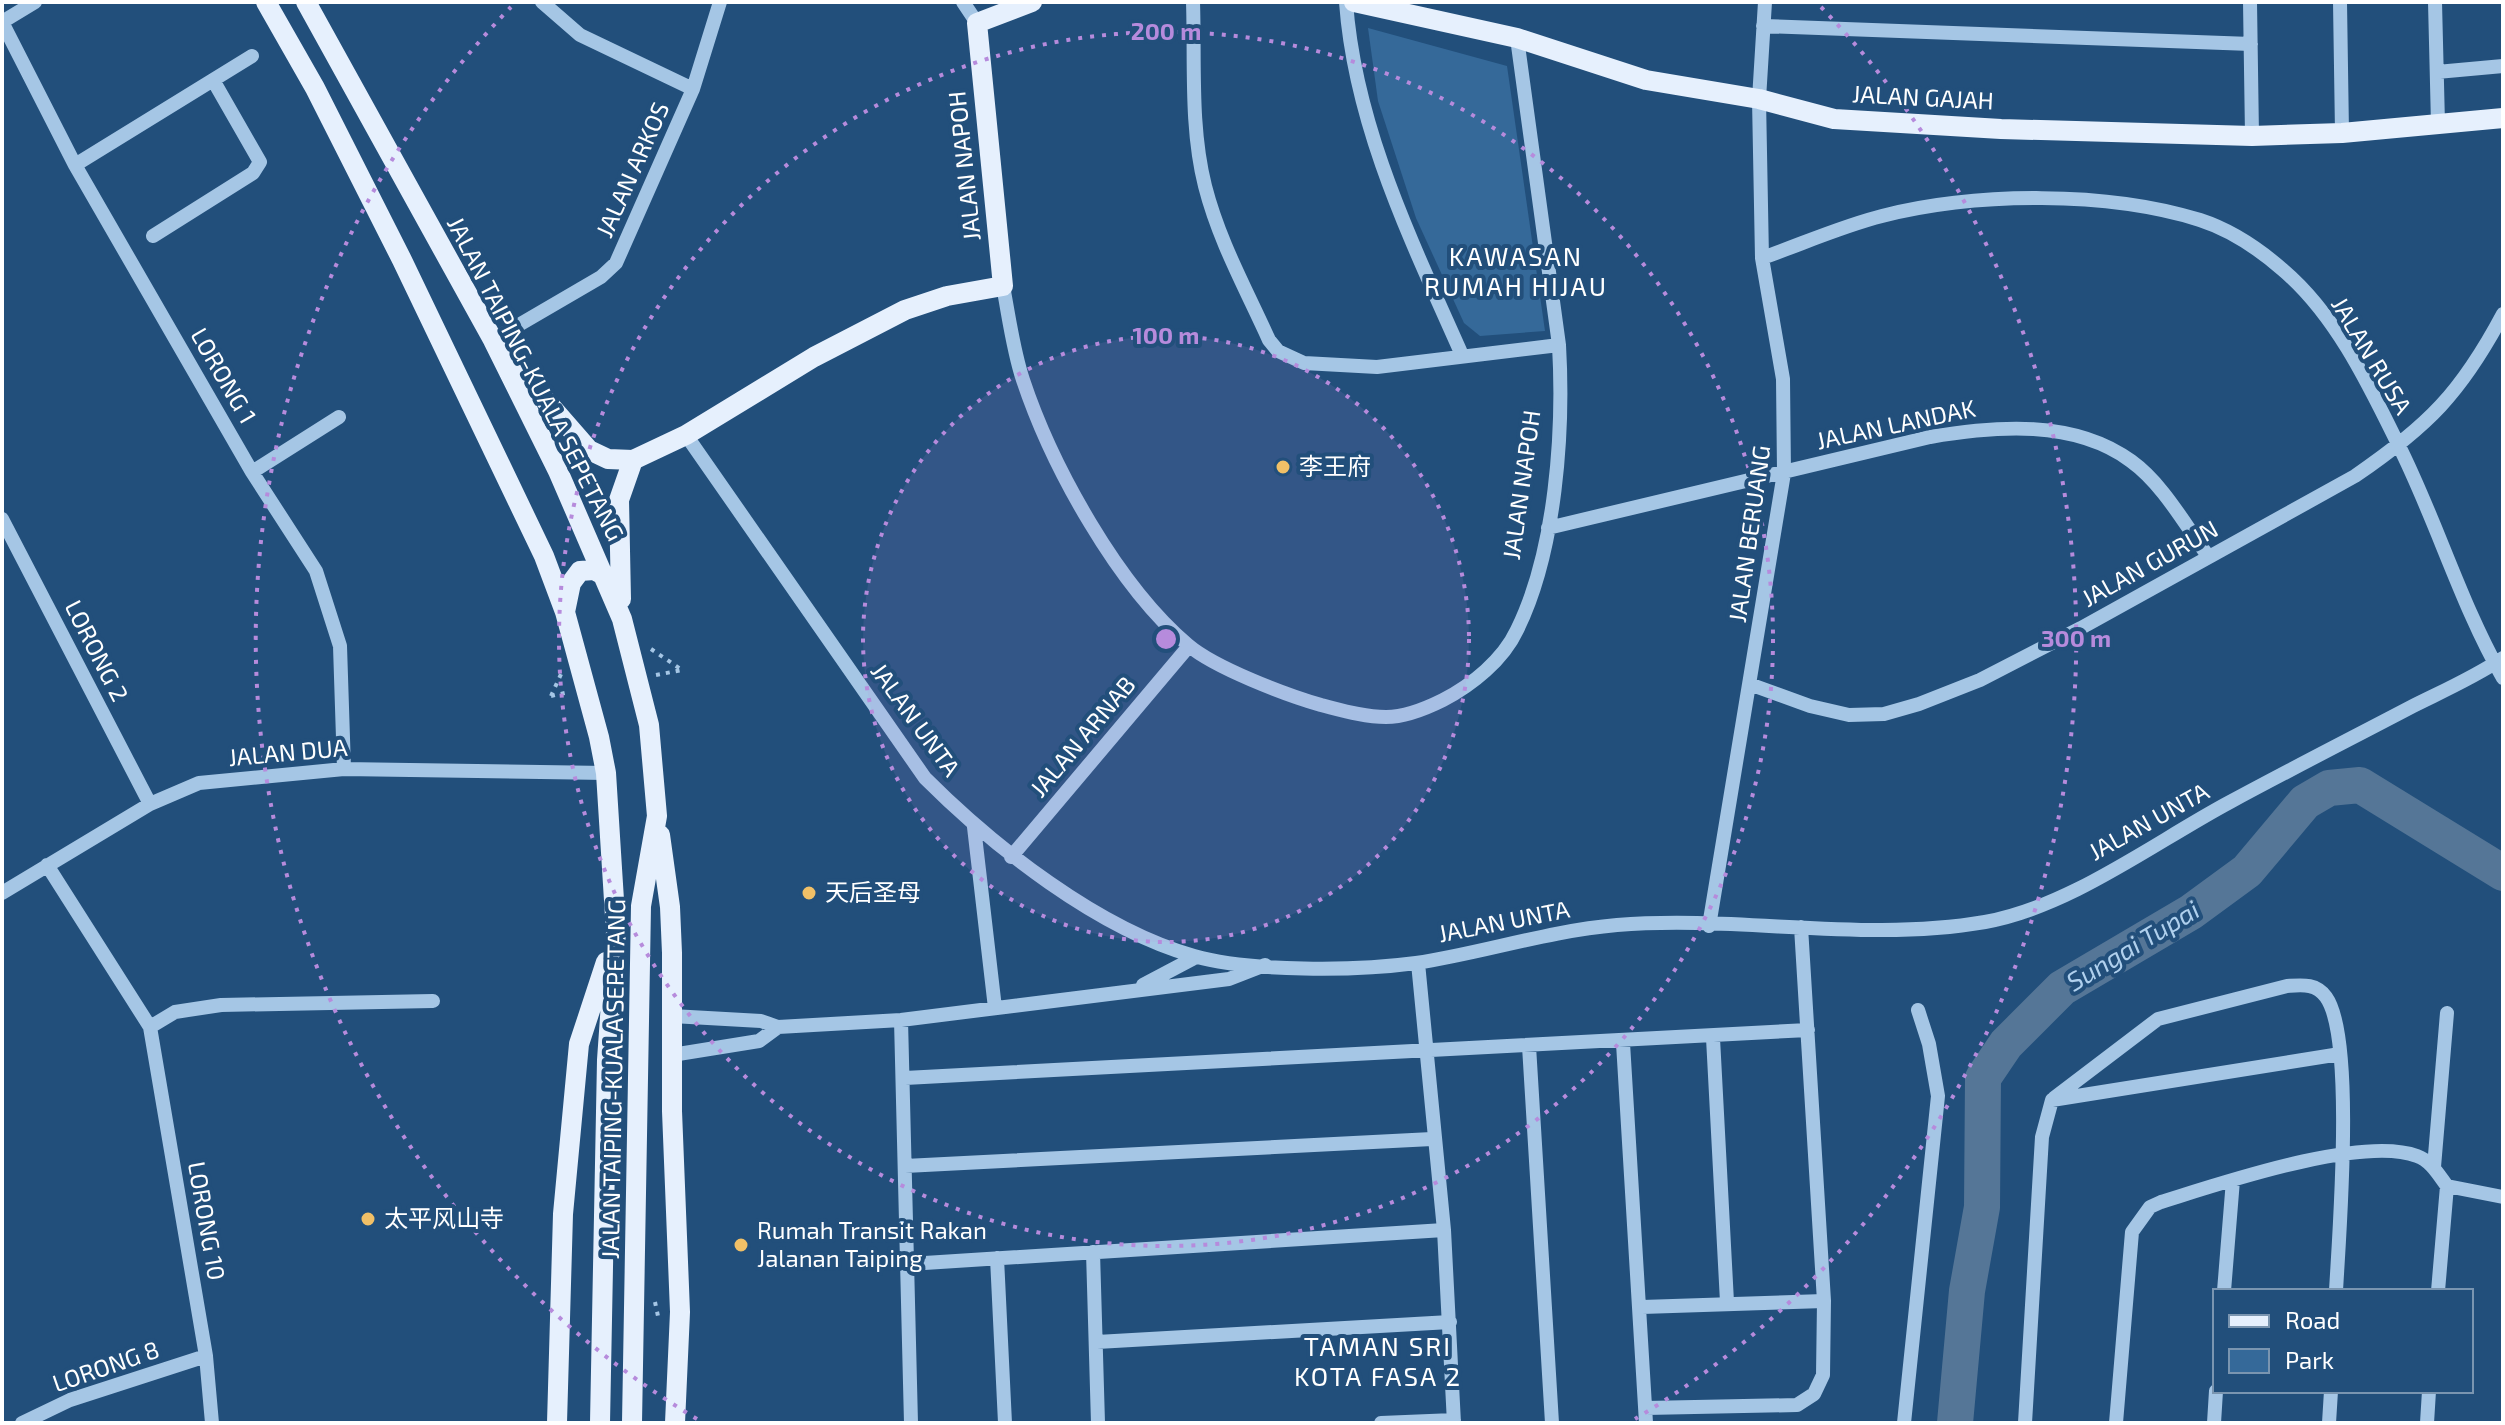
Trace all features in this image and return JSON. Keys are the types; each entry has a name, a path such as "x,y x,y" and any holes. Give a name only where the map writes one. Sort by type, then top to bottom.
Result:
{"main road":[{"name":"JALAN TAIPING-KUALA SEPETANG","path":"266,2 315,88 472,401 544,556 565,612 606,773 616,932 607,1060 600,1423"},
{"name":"JALAN TAIPING-KUALA SEPETANG","path":"306,2 493,340 558,471 624,626 649,725 657,816 641,906 632,1423"},
{"path":"977,23 1032,2"},
{"name":"JALAN GAJAH","path":"1354,2 1517,38 1646,80 1759,99 1834,119 1894,124 2252,136 2342,133 2503,118"},
{"name":"JALAN NAPOH","path":"977,23 1003,286"},
{"path":"493,340 589,450 608,459 633,460 686,435 814,357 905,310 947,296 1003,286"},
{"path":"624,626 617,563 619,500 633,460"},
{"path":"565,612 571,583 580,571 594,570 605,576"},
{"path":"657,816 670,907 680,1312 675,1423"},
{"path":"557,1423 563,1214 579,1044 616,932"}],"street":[{"path":"2,22 35,2"},
{"path":"542,2 580,35 693,89"},
{"name":"JALAN ARKOS","path":"493,340 601,277 616,263 693,89 720,2"},
{"name":"JALAN NAPOH","path":"963,2 977,23"},
{"path":"1193,2 1196,113 1205,187 1228,255 1269,340 1291,358 1317,366 1377,367 1559,345"},
{"path":"1346,2 1362,105 1408,233 1462,355"},
{"name":"JALAN BERUANG","path":"1709,926 1752,685 1784,473 1783,379 1762,258 1759,99 1765,2"},
{"path":"2250,2 2252,136"},
{"path":"2340,2 2342,133"},
{"path":"2435,2 2438,124"},
{"name":"LORONG 1","path":"2,22 75,165 252,472 316,571 340,646 344,769"},
{"path":"1763,26 2251,44"},
{"name":"JALAN NAPOH","path":"1003,286 1022,379 1057,463 1082,510 1127,579 1189,646 1301,699 1347,712 1387,717 1428,708 1461,690 1488,669 1517,632 1548,528 1562,387 1517,38"},
{"path":"75,165 252,56"},
{"path":"2437,72 2503,66"},
{"path":"153,236 253,173 260,162 213,80"},
{"name":"JALAN RUSA","path":"1762,258 1881,216 1961,202 2134,204 2202,221 2246,241 2285,272 2324,315 2399,446 2499,661 2503,678"},
{"name":"JALAN GURUN","path":"1752,685 1810,706 1849,715 1884,714 1980,680 2355,476 2399,446 2443,408 2482,354 2503,314"},
{"path":"252,472 339,417"},
{"name":"JALAN LANDAK","path":"1548,528 1930,437 1990,427 2026,428 2074,436 2111,448 2134,463 2165,496 2208,556"},
{"name":"JALAN UNTA","path":"686,435 925,778 974,827 1011,857 1113,920 1196,957 1265,965 1345,969 1418,963 1565,931 1622,925 1946,926 1987,922 2029,910 2069,892 2229,803 2499,661"},
{"name":"LORONG 2","path":"2,519 150,804"},
{"name":"JALAN ARNAB","path":"1011,857 1189,646"},
{"name":"JALAN DUA","path":"2,893 150,804 199,783 344,769 606,773"},
{"path":"974,827 995,1008"},
{"name":"LORONG 10","path":"47,865 150,1027 206,1356 212,1423"},
{"path":"1623,1043 1642,1307 1646,1416 1797,1405 1814,1394 1823,1375 1824,1301 1801,927"},
{"path":"1132,990 1196,957"},
{"path":"1381,1423 1454,1422 1444,1230 1432,1139 1418,963"},
{"path":"672,1016 761,1021 778,1027 901,1020 1229,979 1265,965"},
{"path":"2025,1423 2042,1137 2052,1100 2158,1019 2287,986 2307,985 2319,989 2333,1010 2340,1054 2342,1154 2336,1289"},
{"path":"150,1027 175,1012 221,1005 433,1001"},
{"path":"1904,1423 1938,1096 1929,1044 1918,1010"},
{"path":"2434,1167 2447,1013"},
{"path":"901,1020 905,1078 911,1423"},
{"path":"672,1055 759,1041 778,1027"},
{"path":"905,1078 1623,1043 1808,1030"},
{"path":"1713,1038 1727,1302"},
{"path":"1529,1046 1552,1423"},
{"path":"2052,1100 2340,1054"},
{"path":"905,1166 1432,1139"},
{"path":"2116,1423 2132,1232 2150,1207 2233,1180 2342,1154 2402,1151 2420,1157 2434,1167 2447,1186 2438,1289"},
{"path":"2224,1289 2233,1180"},
{"path":"2447,1186 2503,1197"},
{"path":"909,1264 1444,1230"},
{"path":"1093,1252 1098,1423"},
{"path":"997,1258 1005,1423"},
{"path":"1642,1307 1824,1301"},
{"path":"1097,1342 1450,1322"},
{"name":"LORONG 8","path":"22,1423 70,1400 206,1356"},
{"path":"2214,1423 2216,1393"},
{"path":"2329,1423 2331,1393"},
{"path":"2427,1423 2429,1393"}],"path":[{"path":"624,626 682,670"}],"green space":[{"path":"1368,28 1507,66 1545,331 1480,336 1464,323 1416,218 1378,101"}],"waterway":[{"name":"Sungai Tupai","path":"1955,1423 1967,1291 1982,1207 1983,1078 2006,1044 2062,988 2191,912 2247,871 2305,802 2329,788 2360,785 2503,873"}],"place":[{"name":"李王府","path":"1283,467"},
{"name":"天后圣母","path":"809,893"},
{"name":"太平风山寺","path":"368,1219"},
{"name":"Rumah Transit Rakan Jalanan Taiping","path":"741,1245"}],"district":[{"name":"KAWASAN RUMAH HIJAU","path":"1516,272"},
{"name":"TAMAN SRI KOTA FASA 2","path":"1378,1362"}]}
